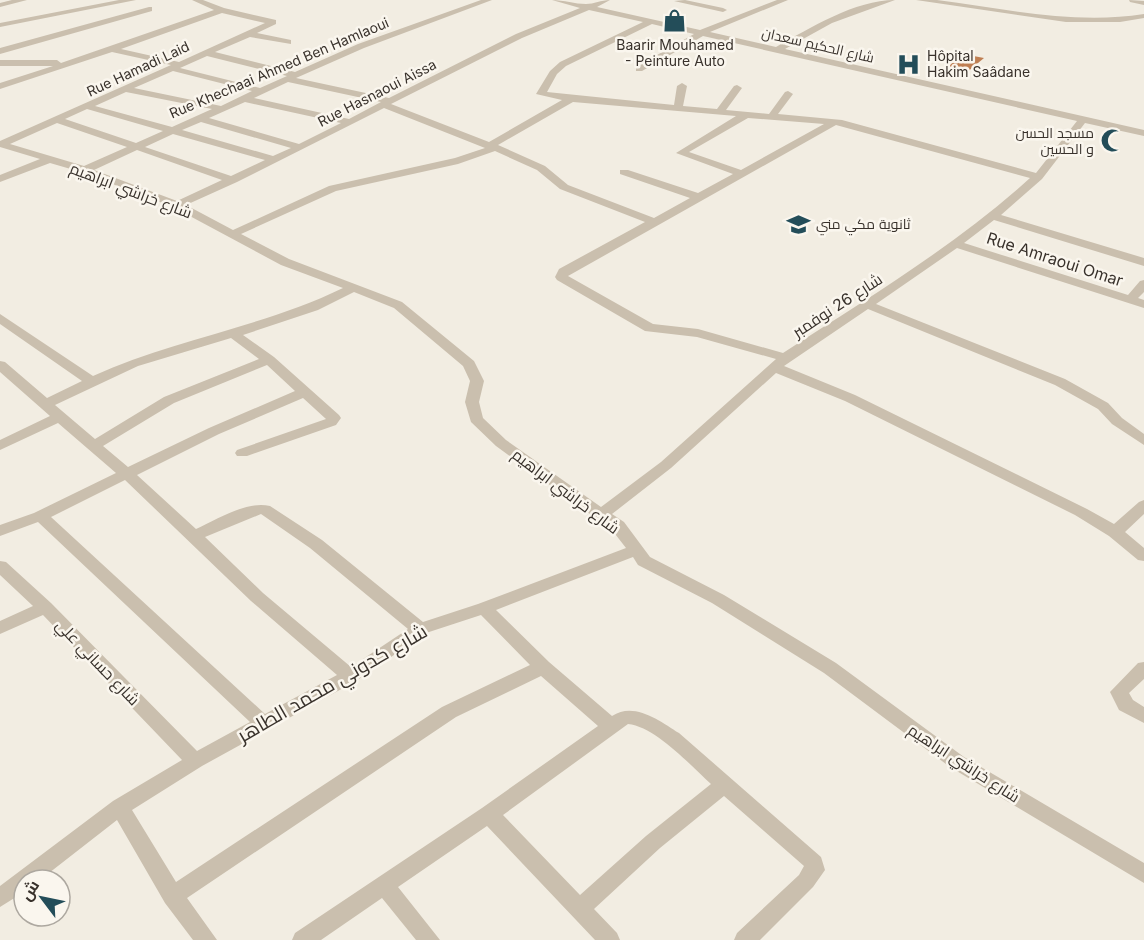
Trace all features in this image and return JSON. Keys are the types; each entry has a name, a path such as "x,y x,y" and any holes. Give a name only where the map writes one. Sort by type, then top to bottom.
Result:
{"street":[{"path":"0,5 23,0"},
{"path":"0,25 132,0"},
{"path":"0,51 153,12 137,0"},
{"path":"196,0 221,10"},
{"name":"Rue Khechaai Ahmed Ben Hamlaoui","path":"85,170 361,45 488,0"},
{"name":"شارع الحكيم سعدان","path":"556,0 1144,133"},
{"name":"Rue Hasnaoui Aissa","path":"177,205 351,122 519,36 606,0"},
{"path":"678,0 723,10"},
{"path":"777,50 829,21 891,0"},
{"path":"920,0 969,3 1066,20 1120,20 1144,16"},
{"path":"1132,0 1144,3"},
{"path":"639,69 703,32 779,1"},
{"path":"1,86 221,10"},
{"name":"Rue Hamadi Laid","path":"0,144 89,107 273,22 221,10"},
{"path":"165,21 173,26"},
{"path":"650,22 563,64 553,73 541,93 571,99 835,122 1038,177"},
{"path":"249,34 288,42"},
{"path":"112,49 258,90"},
{"path":"206,53 387,103 541,168 564,187 655,222"},
{"path":"0,63 73,63"},
{"path":"678,108 682,86"},
{"path":"720,111 737,88"},
{"path":"124,90 219,108"},
{"path":"773,116 788,94"},
{"path":"242,98 351,122"},
{"path":"233,234 333,188 458,161 490,147 571,99"},
{"path":"89,107 273,159"},
{"path":"743,174 681,153 747,114"},
{"path":"199,118 300,147"},
{"name":"شارع 26 نوفمبر","path":"602,514 666,465 779,362 869,305 993,216 1038,177 1083,119"},
{"path":"58,120 233,180"},
{"path":"835,122 563,272 561,277 650,328 698,333 779,362 1115,532 1144,556"},
{"name":"شارع خراشي ابراهيم","path":"0,144 85,170 177,205 285,262 398,305 459,354 474,371 477,381 471,402 476,419 501,443 618,526 634,550 654,567 718,599 830,668 957,762 1144,874"},
{"path":"0,179 50,159"},
{"path":"624,172 699,197"},
{"path":"993,216 1144,262"},
{"name":"Rue Amraoui Omar","path":"956,244 1144,304"},
{"path":"1130,300 1144,284"},
{"path":"47,403 91,381 156,355 235,335 314,307 355,287"},
{"path":"869,305 1060,382 1103,406 1117,421 1144,441"},
{"path":"0,318 91,381"},
{"path":"235,335 270,360 334,421 242,453"},
{"path":"93,446 169,400 270,360"},
{"path":"0,365 47,403 194,536 257,597 350,676"},
{"path":"0,531 40,516 304,392"},
{"path":"4,441 61,416"},
{"path":"1115,532 1144,505"},
{"path":"194,536 248,512 264,509 316,544 420,629"},
{"path":"40,516 263,723"},
{"name":"شارع كدوني محمد الطاهر","path":"0,898 120,807 195,760 350,676 420,629 484,608 634,550"},
{"name":"شارع حساني علي","path":"0,566 45,607 195,760"},
{"path":"0,627 45,607"},
{"path":"484,608 543,667 611,726"},
{"path":"173,896 449,712 543,667"},
{"path":"1144,668 1119,692 1126,705 1144,716"},
{"path":"303,940 489,814 624,717 632,717 649,723 672,738 814,863 814,870 807,881 745,940"},
{"path":"578,910 653,842 724,785"},
{"path":"120,807 173,896 206,940"},
{"path":"489,814 609,940"},
{"path":"383,884 429,940"}],"building":[{"path":"963,54 984,58 966,73 945,69"}],"place":[{"name":"Baarir Mouhamed - Peinture Auto","path":"675,21"},
{"name":"Hôpital Hakim Saâdane","path":"909,64"},
{"name":"مسجد الحسن و الحسين","path":"1112,141"},
{"name":"ثانوية مكي مني","path":"798,224"}]}
